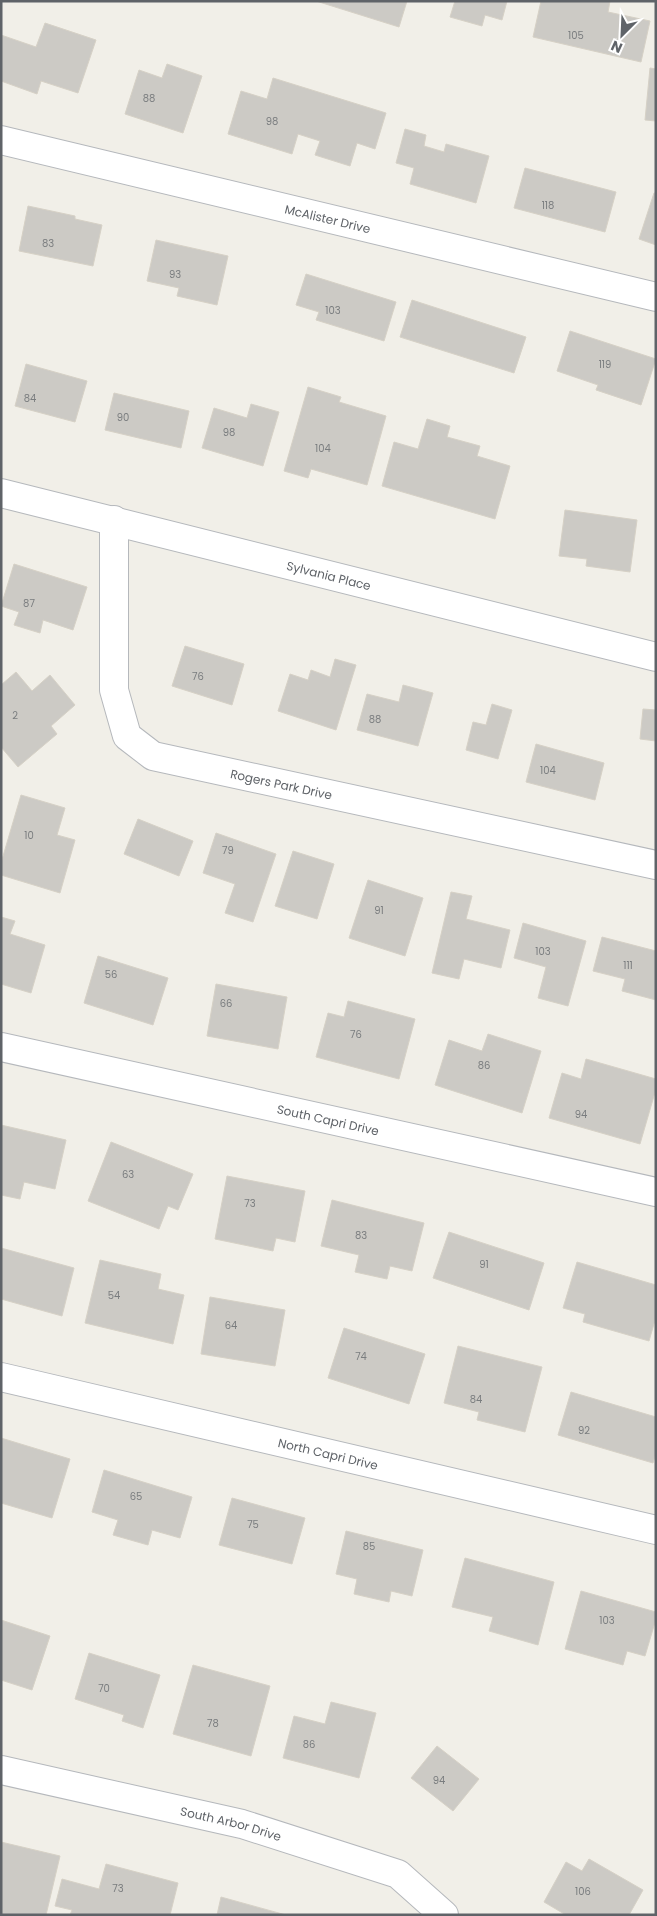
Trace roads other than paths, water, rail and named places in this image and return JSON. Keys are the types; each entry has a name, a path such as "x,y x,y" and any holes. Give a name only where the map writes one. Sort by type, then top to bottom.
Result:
{"street":[{"name":"McAlister Drive","path":"1,140 656,297"},
{"name":"Sylvania Place","path":"1,493 656,657"},
{"name":"Rogers Park Drive","path":"114,520 114,690 127,736 153,756 656,865"},
{"name":"South Capri Drive","path":"1,1047 656,1192"},
{"name":"North Capri Drive","path":"1,1377 656,1530"},
{"name":"South Arbor Drive","path":"1,1770 242,1824 398,1874 444,1915"}]}
